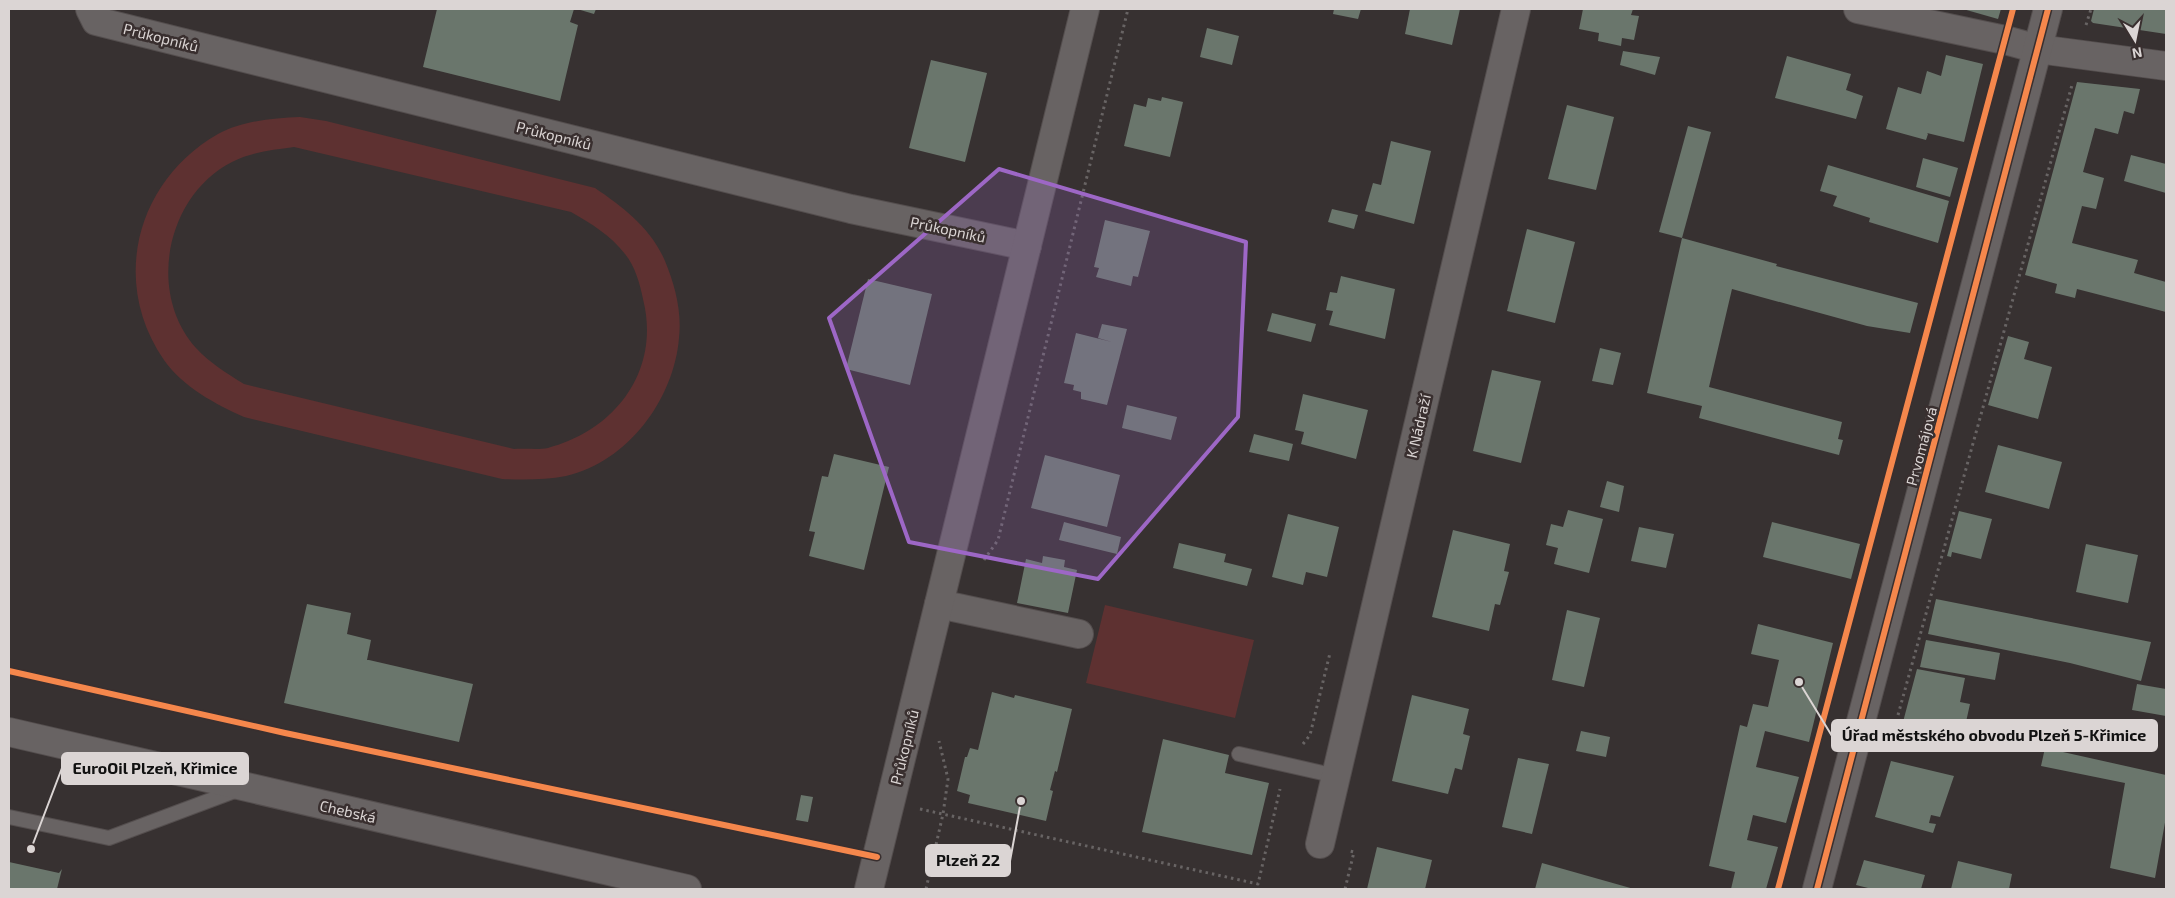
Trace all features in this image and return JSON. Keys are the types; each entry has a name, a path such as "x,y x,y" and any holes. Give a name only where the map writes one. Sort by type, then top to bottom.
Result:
{"street":[{"name":"Průkopníků","path":"90,9 96,21 851,209 1027,246"},
{"name":"Průkopníků","path":"869,889 1085,9"},
{"name":"K Nádraží","path":"1320,844 1516,9"},
{"path":"1858,9 2004,40 2038,50 2166,66"},
{"name":"Prvomájová","path":"1817,889 2048,9"},
{"path":"939,604 1079,634"},
{"name":"Chebská","path":"9,732 687,889"}],"lane":[{"path":"1239,754 1336,776"},
{"path":"9,817 109,838 246,787"}],"path":[{"path":"982,563 998,540 1128,9"},
{"path":"1895,725 2080,55 2091,9"},
{"path":"890,803 1258,884 1286,765 1310,735 1331,648"},
{"path":"926,889 943,814 948,779 937,732"}],"highlighted area":[{"path":"999,169 1246,242 1238,417 1098,579 909,542 829,318"}],"shaded area":[{"path":"300,117 326,121 595,188 635,219 652,238 665,261 677,299 680,328 675,361 668,383 644,425 628,442 609,457 588,469 566,476 526,480 502,479 244,417 200,394 180,378 164,360 147,330 138,298 136,267 140,235 151,206 167,178 190,154 218,134 247,123","holes":["294,147 571,212 607,236 619,247 632,264 639,281 647,325 645,350 639,373 628,393 613,412 594,427 572,439 548,448 514,449 244,384 225,372 196,348 181,325 171,300 168,273 171,246 179,221 192,197 210,177 232,162 262,152"]},
{"path":"1105,605 1254,640 1235,718 1086,683"}],"building":[{"path":"437,9 574,9 570,22 578,25 560,101 423,67"},
{"path":"577,9 596,9 594,14"},
{"path":"1334,9 1361,9 1358,19 1333,14"},
{"path":"1410,9 1460,9 1452,45 1405,34"},
{"path":"1583,9 1633,9 1631,15 1639,16 1634,40 1622,38 1621,46 1598,41 1599,33 1579,29"},
{"path":"1963,9 2001,9 1998,19"},
{"path":"2094,9 2166,9 2166,34 2093,23 2091,21"},
{"path":"1207,28 1239,36 1232,65 1200,57"},
{"path":"1623,51 1660,57 1655,75 1620,65"},
{"path":"1946,55 1983,64 1964,142 1927,133 1926,140 1886,129 1898,87 1921,94 1927,71 1941,76"},
{"path":"1787,56 1851,74 1846,90 1863,96 1856,119 1775,98"},
{"path":"931,60 987,73 965,162 909,148"},
{"path":"2077,82 2140,89 2134,114 2124,111 2118,134 2095,128 2083,172 2104,178 2096,209 2082,206 2072,243 2138,260 2134,273 2166,282 2166,312 2077,289 2075,298 2055,293 2057,284 2025,275"},
{"path":"1162,97 1183,102 1170,157 1124,146 1134,104 1146,107 1148,98 1161,101"},
{"path":"1567,105 1614,117 1596,190 1548,179"},
{"path":"1688,126 1711,132 1682,238 1659,232"},
{"path":"1391,141 1431,151 1414,224 1365,211 1373,183 1381,185"},
{"path":"2131,155 2166,164 2166,193 2124,181"},
{"path":"1923,158 1958,168 1950,197 1916,187"},
{"path":"1828,165 1949,201 1938,243 1869,222 1870,218 1833,206 1837,196 1820,191"},
{"path":"1332,209 1358,215 1354,229 1328,222"},
{"path":"1105,220 1150,231 1138,277 1133,276 1131,286 1096,277 1099,268 1094,267"},
{"path":"1527,229 1575,242 1555,323 1507,311"},
{"path":"1682,238 1777,264 1776,266 1918,303 1910,333 1867,326 1732,289 1709,387 1842,422 1838,439 1843,440 1839,455 1699,418 1702,406 1647,393"},
{"path":"1341,276 1395,289 1385,339 1329,325 1333,311 1326,310 1330,292 1337,293"},
{"path":"868,279 932,294 910,385 846,369"},
{"path":"1272,313 1316,324 1311,342 1267,331"},
{"path":"1102,324 1127,329 1107,405 1081,399 1081,392 1073,390 1074,385 1064,383 1076,333 1112,342 1098,338"},
{"path":"2008,336 2029,342 2024,359 2052,367 2038,419 1988,405"},
{"path":"1600,348 1621,353 1613,385 1592,381"},
{"path":"1492,370 1541,381 1521,463 1473,451"},
{"path":"1303,394 1368,410 1356,459 1301,444 1304,432 1295,430"},
{"path":"1127,405 1177,417 1171,440 1122,428"},
{"path":"1254,434 1293,444 1289,461 1249,452"},
{"path":"1998,445 2062,462 2049,509 1985,492"},
{"path":"834,454 889,467 864,570 809,556 815,532 809,531 822,476 828,477"},
{"path":"1045,455 1120,475 1107,527 1031,508"},
{"path":"1607,481 1624,486 1619,512 1600,507"},
{"path":"1568,510 1603,519 1589,573 1554,564 1558,548 1546,545 1551,524 1563,527"},
{"path":"1959,511 1992,519 1981,559 1952,552 1951,557 1947,556"},
{"path":"1288,514 1339,527 1327,577 1306,572 1303,585 1272,577"},
{"path":"1064,522 1121,537 1117,554 1059,540"},
{"path":"1772,522 1860,544 1851,579 1763,557"},
{"path":"1639,527 1674,534 1666,568 1631,561"},
{"path":"1453,530 1510,544 1504,571 1509,572 1500,605 1495,604 1489,631 1432,617"},
{"path":"1179,543 1226,554 1224,562 1252,569 1247,586 1173,568"},
{"path":"2086,544 2138,555 2128,603 2076,592"},
{"path":"1043,556 1065,560 1064,567 1077,570 1068,613 1017,603 1026,559 1042,563"},
{"path":"1936,599 2151,642 2141,681 2070,663 1928,634"},
{"path":"307,604 351,613 347,634 371,640 367,660 473,684 459,742 284,703"},
{"path":"1567,610 1600,618 1584,687 1552,680"},
{"path":"1758,624 1833,643 1809,742 1765,731 1756,767 1799,777 1786,823 1753,815 1747,840 1778,847 1766,889 1731,889 1735,872 1709,866 1740,725 1747,727 1753,704 1768,707 1779,660 1751,654"},
{"path":"1926,640 2000,653 1995,680 1920,667"},
{"path":"1917,669 1965,678 1960,702 1970,704 1964,731 1953,730 1951,733 1903,722"},
{"path":"2137,684 2166,689 2166,716 2132,710"},
{"path":"992,692 1014,698 1015,695 1072,709 1057,772 1055,771 1050,790 1053,791 1046,821 968,803 970,795 957,791 965,757 967,757 970,748 978,750"},
{"path":"1412,695 1469,709 1463,734 1470,736 1462,770 1455,768 1448,794 1392,781"},
{"path":"1581,731 1610,737 1606,757 1576,751"},
{"path":"1163,739 1229,755 1225,773 1269,783 1252,855 1142,832"},
{"path":"2045,748 2166,775 2166,817 2155,878 2110,868 2125,783 2041,766"},
{"path":"1518,758 1549,764 1532,834 1502,827"},
{"path":"1891,761 1954,776 1940,817 1931,815 1929,823 1936,824 1933,833 1875,817"},
{"path":"801,795 813,797 808,822 796,820"},
{"path":"1377,847 1432,860 1425,889 1367,889"},
{"path":"1864,860 1925,875 1921,889 1872,889 1856,885"},
{"path":"1958,861 2012,874 2009,889 1951,889"},
{"path":"9,862 59,873 62,869 57,889 9,889"},
{"path":"1542,863 1634,889 1535,889"}],"cycle path":[{"path":"1778,889 2013,9"},
{"path":"1817,889 2048,9"},
{"path":"9,671 285,733 877,857"}],"place":[{"name":"Úřad městského obvodu Plzeň 5-Křimice","path":"1799,682"},
{"name":"Plzeň 22","path":"1021,801"},
{"name":"EuroOil Plzeň, Křimice","path":"31,849"}]}
